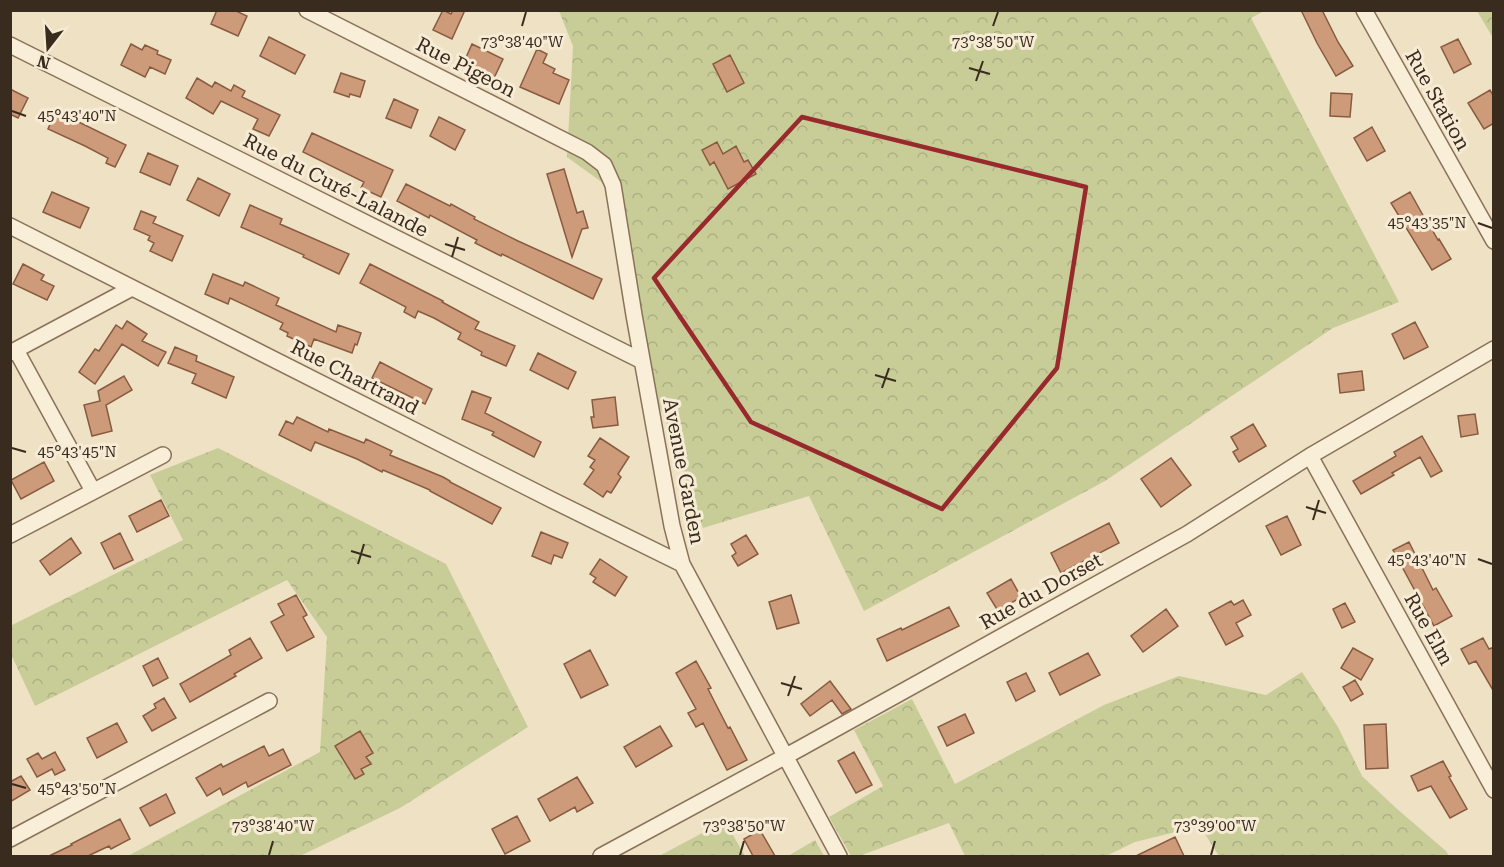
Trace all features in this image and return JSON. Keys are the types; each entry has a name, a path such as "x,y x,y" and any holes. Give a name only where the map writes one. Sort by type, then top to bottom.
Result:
{"street":[{"name":"Rue Pigeon","path":"307,10 587,152 604,165"},
{"name":"Rue Station","path":"1364,10 1494,241"},
{"name":"Rue du Curé-Lalande","path":"10,45 642,361"},
{"name":"Avenue Garden","path":"604,165 613,185 642,361 681,564 839,856"},
{"name":"Rue Chartrand","path":"10,226 681,564"},
{"path":"93,491 13,352 132,288"},
{"name":"Rue du Dorset","path":"601,856 785,757 1187,534 1310,456 1494,349"},
{"path":"10,535 163,455"},
{"name":"Rue Elm","path":"1310,456 1494,790"},
{"path":"10,839 269,701"}],"highlighted area":[{"path":"802,117 1086,187 1057,368 942,509 751,422 654,278"}],"green space":[{"path":"559,11 1264,11 1251,18 1399,302 1333,328 1105,481 864,611 809,496 703,528 664,416 636,365 607,186 567,157 573,46"},
{"path":"1477,11 1493,11 1493,38"},
{"path":"218,448 446,564 528,727 400,808 300,856 128,856 320,752 327,637 287,580 35,706 11,654 10,626 183,540 150,475"},
{"path":"1302,672 1338,727 1362,776 1449,856 1219,856 1200,826 1135,842 1106,856 965,856 949,823 859,856 851,856 829,817 883,786 854,730 912,699 955,784 1104,705 1179,676 1266,695"},
{"path":"725,821 745,856 659,856"},
{"path":"815,840 824,856 788,856"}],"building":[{"path":"217,10 234,10 247,16 238,36 211,24"},
{"path":"443,10 451,14 453,10 465,10 452,39 433,30"},
{"path":"1301,10 1322,10 1353,66 1336,76"},
{"path":"269,37 305,55 295,74 260,56"},
{"path":"1458,39 1471,64 1454,73 1441,47"},
{"path":"131,44 142,50 145,45 171,60 165,74 150,67 145,77 121,65"},
{"path":"472,44 503,59 494,78 463,64"},
{"path":"537,49 547,54 543,63 555,69 553,73 569,80 559,104 520,87"},
{"path":"730,55 744,83 727,92 713,64"},
{"path":"341,73 365,81 360,97 350,94 349,97 334,92"},
{"path":"197,78 212,87 215,82 231,91 234,85 245,91 242,97 280,115 269,136 253,129 258,119 221,101 213,114 186,98"},
{"path":"10,89 28,98 18,118 10,114"},
{"path":"1490,90 1494,97 1494,123 1484,129 1468,103"},
{"path":"1331,93 1352,94 1350,117 1330,116"},
{"path":"394,99 418,110 411,128 386,118"},
{"path":"56,111 126,145 115,167 106,163 108,158 48,129"},
{"path":"439,117 465,130 455,150 430,136"},
{"path":"1372,127 1385,151 1367,161 1354,138"},
{"path":"312,133 393,170 381,197 361,188 364,182 303,152"},
{"path":"717,142 723,154 736,146 744,162 748,160 756,174 728,189 714,162 710,165 702,150"},
{"path":"148,153 178,166 170,185 140,172"},
{"path":"564,169 577,213 583,211 588,228 582,229 572,257 547,174"},
{"path":"198,178 230,194 219,216 187,200"},
{"path":"406,184 450,206 451,204 475,217 474,219 518,241 602,279 593,299 475,243 477,240 430,215 429,218 397,201"},
{"path":"52,192 89,208 80,228 43,212"},
{"path":"1410,192 1451,259 1432,270 1391,203"},
{"path":"250,205 282,219 280,224 349,254 339,274 303,257 304,255 241,227"},
{"path":"141,211 156,217 153,223 183,236 172,261 150,251 154,243 148,240 150,236 134,229"},
{"path":"23,264 44,275 41,280 54,286 47,300 13,284"},
{"path":"370,264 479,322 475,329 515,346 506,366 481,355 482,352 458,339 461,333 418,311 415,318 404,312 406,307 360,283"},
{"path":"213,274 243,286 245,282 279,298 276,305 336,332 338,325 361,333 357,345 355,344 352,353 314,339 311,347 287,336 288,333 280,329 283,323 230,298 228,304 205,294"},
{"path":"127,321 147,334 142,341 166,352 158,366 122,344 95,384 79,372 95,349 99,351 116,325 122,329"},
{"path":"1415,322 1428,347 1404,359 1392,334"},
{"path":"175,347 197,356 196,361 234,377 226,398 192,383 196,374 168,363"},
{"path":"538,353 576,372 568,389 530,370"},
{"path":"380,362 432,389 425,404 372,378"},
{"path":"1362,371 1364,390 1340,393 1338,374"},
{"path":"124,376 132,390 106,405 112,431 92,436 84,405 100,401 98,391"},
{"path":"472,391 491,398 485,413 541,442 534,457 492,435 494,432 462,419"},
{"path":"615,397 618,425 593,428 592,400"},
{"path":"1475,414 1478,434 1461,437 1458,416"},
{"path":"297,417 328,432 329,429 364,443 366,439 392,451 390,455 443,477 501,508 492,524 430,490 383,470 382,472 357,459 315,442 311,451 279,435 286,421 293,424"},
{"path":"1253,424 1266,446 1239,462 1233,452 1238,449 1231,437"},
{"path":"1422,436 1442,471 1431,477 1420,457 1361,494 1353,481 1396,456 1394,452"},
{"path":"600,438 629,457 618,474 621,477 611,493 607,491 603,497 584,484 594,470 590,467 595,460 588,456"},
{"path":"1171,458 1191,485 1161,507 1141,479"},
{"path":"44,462 54,481 21,499 11,480"},
{"path":"161,500 169,516 137,532 129,516"},
{"path":"1287,516 1301,545 1281,555 1266,526"},
{"path":"1109,523 1119,543 1061,573 1051,553"},
{"path":"541,532 568,543 562,558 554,555 551,564 532,556"},
{"path":"120,533 133,560 114,569 101,543"},
{"path":"746,535 758,554 738,566 732,556 736,553 731,544"},
{"path":"71,538 81,553 50,575 40,561"},
{"path":"1409,542 1433,590 1436,588 1452,616 1434,626 1393,550"},
{"path":"600,559 627,577 615,596 593,582 596,578 590,574"},
{"path":"1011,579 1021,597 998,611 987,593"},
{"path":"296,595 307,615 303,617 314,637 287,651 271,622 284,615 278,604"},
{"path":"791,595 799,623 777,629 769,602"},
{"path":"1243,600 1251,615 1236,623 1243,636 1226,645 1209,613 1231,601 1234,605"},
{"path":"1345,603 1355,622 1342,628 1333,609"},
{"path":"949,607 959,626 887,661 877,639 901,628 902,630"},
{"path":"1166,609 1178,626 1143,652 1131,636"},
{"path":"250,638 262,658 234,674 236,676 190,702 180,684 231,655 229,650"},
{"path":"1483,638 1489,649 1494,647 1494,692 1476,661 1469,664 1461,649"},
{"path":"1353,648 1373,659 1361,680 1341,668"},
{"path":"590,650 608,685 581,698 564,664"},
{"path":"1088,653 1100,675 1060,695 1049,673"},
{"path":"158,658 168,678 153,686 143,666"},
{"path":"696,661 711,688 708,689 728,728 730,727 747,760 727,770 703,723 696,727 688,713 696,709 676,673"},
{"path":"1026,673 1035,691 1016,701 1007,682"},
{"path":"1355,680 1363,694 1351,701 1343,687"},
{"path":"830,681 851,709 842,714 832,700 810,716 801,704"},
{"path":"164,698 176,718 152,731 143,716 156,708 154,704"},
{"path":"965,714 974,733 947,746 938,727"},
{"path":"117,723 127,742 97,758 87,738"},
{"path":"1386,724 1388,768 1366,769 1364,725"},
{"path":"660,726 672,746 636,767 624,747"},
{"path":"360,731 373,753 366,757 371,764 361,769 364,774 355,779 335,746"},
{"path":"264,746 269,756 283,749 291,765 248,787 246,782 223,795 220,788 207,796 196,778 221,764 223,767"},
{"path":"55,752 65,770 55,775 52,769 37,777 27,759 38,753 42,759"},
{"path":"854,752 872,785 856,793 838,761"},
{"path":"1443,761 1467,809 1450,818 1431,786 1418,791 1411,776"},
{"path":"21,776 30,790 10,802 10,782"},
{"path":"577,777 593,803 577,812 575,807 550,821 538,799"},
{"path":"166,794 175,813 150,826 140,808"},
{"path":"517,816 530,841 505,854 492,829"},
{"path":"120,819 130,839 111,849 109,846 88,856 49,856 72,845"},
{"path":"760,830 775,856 753,856 744,839"},
{"path":"1175,837 1184,856 1136,856"}]}
